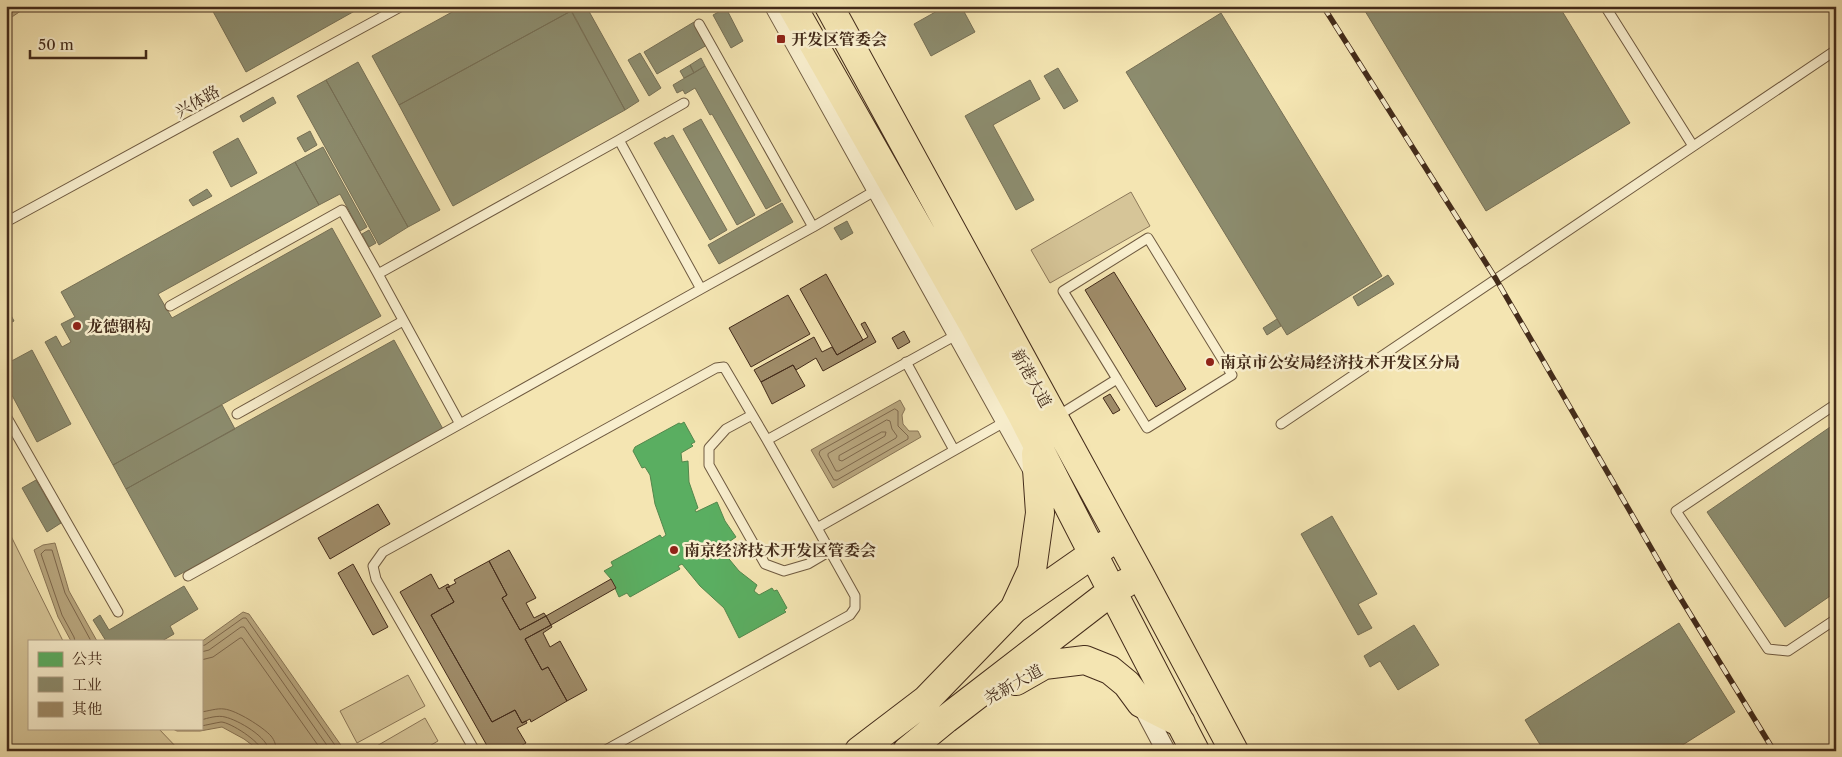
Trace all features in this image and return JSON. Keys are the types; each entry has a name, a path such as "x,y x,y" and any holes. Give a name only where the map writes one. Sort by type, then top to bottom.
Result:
{"main road":[{"name":"新港大道","path":"792,6 884,185 1013,418 1036,443 1195,751"},
{"name":"新港大道","path":"829,6 1119,536 1234,751"},
{"path":"1014,609 1032,570 1040,513 1036,443"},
{"path":"859,751 926,700 1014,609 1119,536"},
{"name":"尧新大道","path":"907,751 946,718 1112,592 1140,575"},
{"name":"尧新大道","path":"946,718 987,698 1044,665 1085,660 1110,670 1127,684 1141,703 1181,723"}],"street":[{"path":"774,6 884,185"},
{"path":"1013,418 1038,481"},
{"path":"1141,703 1166,751"}],"lane":[{"name":"兴体路","path":"6,222 402,6"},
{"path":"1605,6 1693,146"},
{"path":"699,24 813,227"},
{"path":"1281,424 1836,50"},
{"path":"378,274 684,103"},
{"path":"618,140 701,289"},
{"path":"188,576 813,227 884,185"},
{"path":"170,306 342,210 460,424"},
{"path":"1148,238 1232,375 1147,428 1117,379 1063,291 1148,238"},
{"path":"237,414 403,321"},
{"path":"767,440 965,330"},
{"path":"906,362 954,450"},
{"path":"474,751 376,579 373,566 383,552 716,368 724,367 818,528 855,596 855,608 850,614 604,751"},
{"path":"1054,418 1117,379"},
{"path":"1836,404 1676,511 1768,649 1788,651 1836,619"},
{"path":"752,414 726,429 710,448 710,465 765,564 784,571 808,564 830,551"},
{"path":"6,416 118,612"},
{"path":"818,528 1013,418"}],"shaded area":[{"path":"1131,192 1150,226 1050,283 1031,250"},
{"path":"6,526 63,640 28,640 28,730 160,730 180,751 6,751"},
{"path":"408,675 425,706 357,743 340,711"},
{"path":"425,718 438,741 421,751 378,751 375,747"}],"water":[{"path":"6,6 28,6 6,21"},
{"path":"900,400 905,409 902,415 903,424 909,431 918,431 921,437 833,488 811,450"},
{"path":"55,543 69,591 96,640 70,640 58,617 34,550 43,545"},
{"path":"243,612 249,614 345,751 260,751 244,739 222,727 200,731 175,730 202,730 202,641"}],"building: 公共":[{"path":"684,422 695,442 691,444 693,446 681,453 682,462 688,461 689,482 698,508 695,510 696,512 717,502 725,521 736,537 720,548 739,571 757,585 754,591 759,595 772,588 774,591 777,590 787,608 784,610 786,612 739,638 724,608 700,586 682,564 678,566 680,569 630,597 627,593 619,597 611,579 604,571 613,566 611,562 660,535 662,538 666,535 655,504 650,475 645,467 642,468 633,451 635,447"}],"building: 工业":[{"path":"210,6 359,6 360,8 246,72"},
{"path":"463,6 569,6 571,11 399,105 372,56"},
{"path":"569,6 586,6 639,101 625,110"},
{"path":"946,6 961,6 975,32 931,56 914,24"},
{"path":"1362,6 1559,6 1630,123 1486,211"},
{"path":"726,8 743,41 731,48 713,15"},
{"path":"571,11 625,110 453,206 399,105"},
{"path":"1221,13 1382,276 1287,335 1126,72"},
{"path":"694,22 707,45 657,74 644,52"},
{"path":"640,53 661,88 649,96 628,60"},
{"path":"701,58 705,66 694,73 690,65"},
{"path":"358,62 440,210 408,227 326,80"},
{"path":"690,65 694,73 684,78 680,71"},
{"path":"705,66 781,201 766,209 712,114 710,115 695,88 685,94 683,90 677,93 673,85"},
{"path":"1058,68 1078,101 1064,109 1044,76"},
{"path":"326,80 408,227 379,245 297,96"},
{"path":"1030,80 1040,99 993,125 1034,200 1016,210 965,116"},
{"path":"273,97 276,103 243,122 240,116"},
{"path":"701,119 755,215 737,225 683,129"},
{"path":"310,131 317,145 305,152 297,138"},
{"path":"673,135 727,230 710,240 654,143"},
{"path":"238,138 257,173 231,187 213,152"},
{"path":"323,147 367,227 360,231 340,194 319,205 295,162"},
{"path":"295,162 319,205 158,294 172,318 332,228 381,316 113,465 45,342 56,336 62,347 71,342 61,324 75,317 61,292"},
{"path":"207,189 212,196 193,206 189,200"},
{"path":"782,203 793,222 719,264 708,245"},
{"path":"847,221 853,233 841,240 834,228"},
{"path":"369,230 376,243 369,247 362,234"},
{"path":"1388,275 1394,284 1358,306 1353,297"},
{"path":"6,306 14,321 6,325"},
{"path":"1277,319 1281,326 1267,335 1263,328"},
{"path":"394,340 443,429 175,577 126,489"},
{"path":"32,350 71,424 37,442 6,384 6,364"},
{"path":"222,405 235,429 126,489 113,465"},
{"path":"1836,423 1836,592 1785,627 1707,512"},
{"path":"36,480 61,523 47,532 22,488"},
{"path":"1332,516 1377,594 1358,604 1372,628 1358,635 1301,534"},
{"path":"184,586 198,609 170,626 174,634 164,640 105,640 93,620 100,615 109,630"},
{"path":"1679,623 1735,712 1673,751 1544,751 1525,720"},
{"path":"1414,625 1439,665 1398,690 1380,661 1370,667 1364,656"}],"building: 其他":[{"path":"1114,272 1186,389 1156,407 1085,290"},
{"path":"826,274 863,340 837,355 800,289"},
{"path":"788,295 810,334 751,367 729,328"},
{"path":"865,322 876,342 823,371 816,358 796,370 793,365 761,382 754,370 814,337 822,352 832,347 837,355 868,337 861,324"},
{"path":"904,331 910,342 898,349 892,338"},
{"path":"793,365 805,386 772,404 761,382"},
{"path":"1110,394 1120,410 1113,414 1103,398"},
{"path":"378,504 390,524 330,559 318,538"},
{"path":"509,550 536,598 526,603 534,618 544,613 546,616 520,630 502,598 507,595 489,561"},
{"path":"489,561 507,595 502,598 520,630 546,616 551,625 525,639 542,670 548,667 567,701 531,722 530,719 522,723 515,710 492,722 431,615 454,602 446,588 456,583 454,580"},
{"path":"353,564 388,627 373,635 338,573"},
{"path":"431,574 439,589 448,584 450,587 446,588 454,602 431,615 492,722 515,710 522,723 526,721 527,723 517,728 526,743 512,751 490,751 400,592"},
{"path":"611,579 616,588 551,625 546,616"},
{"path":"551,625 552,627 543,633 550,647 560,641 587,690 567,701 548,667 542,670 525,639"}],"railway":[{"path":"1323,6 1496,279 1673,586 1774,751"}],"place":[{"name":"开发区管委会","path":"781,39"},
{"name":"龙德钢构","path":"77,326"},
{"name":"南京市公安局经济技术开发区分局","path":"1210,362"},
{"name":"南京经济技术开发区管委会","path":"674,550"}]}
